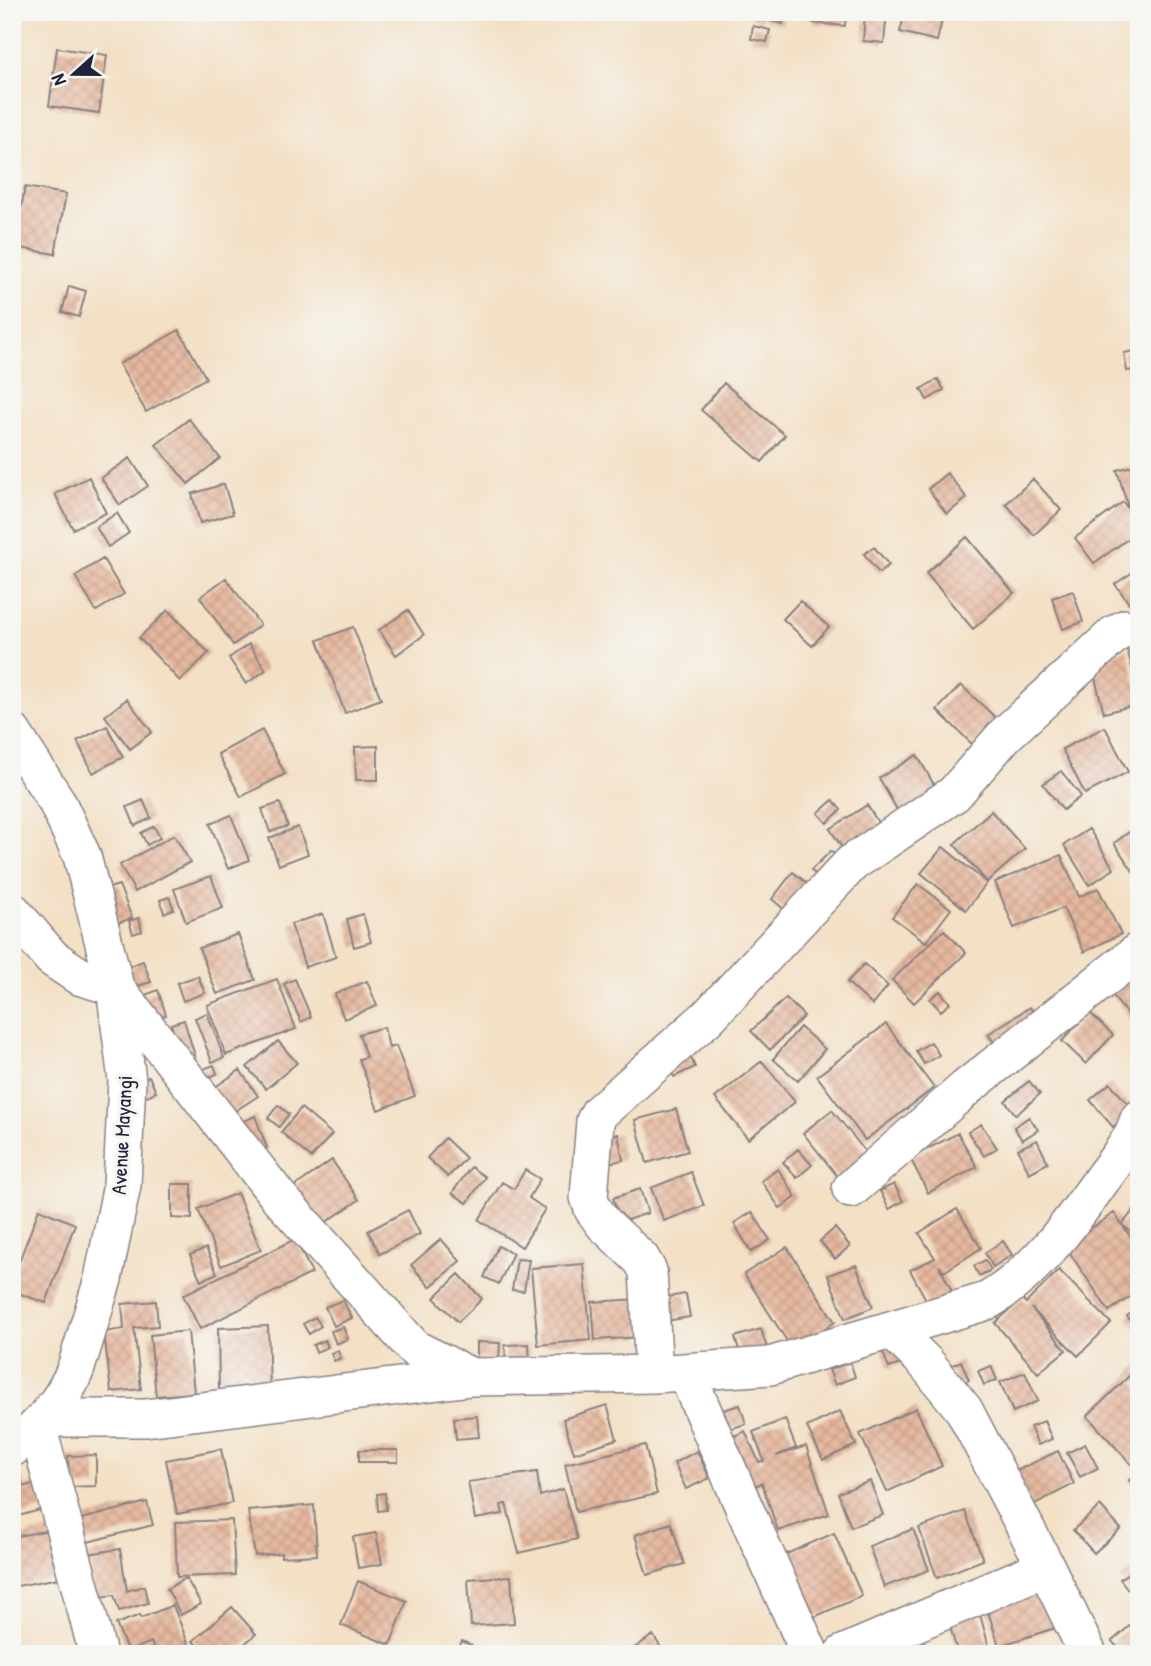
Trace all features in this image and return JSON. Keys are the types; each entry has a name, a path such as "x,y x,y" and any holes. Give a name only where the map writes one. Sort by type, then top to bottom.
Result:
{"street":[{"path":"810,1654 743,1505 670,1373 648,1271 641,1259 604,1224 593,1209 589,1197 595,1121 599,1114 708,1017 852,863 954,794 1005,734 1115,634 1126,628 1139,631"},
{"name":"Avenue Mayangi","path":"12,732 57,802 82,856 116,987 127,1080 122,1185 103,1279 71,1381 32,1432"},
{"path":"12,911 52,958 79,976 116,987 277,1195 415,1349 471,1377"},
{"path":"851,1189 966,1088 1139,951"},
{"path":"97,1654 32,1432 471,1377 670,1373 770,1366 987,1301 1005,1291 1068,1228 1129,1141 1139,1119"},
{"path":"892,1330 925,1362 964,1410 1088,1654"},
{"path":"843,1654 1046,1567"}],"building":[{"path":"736,12 764,12 761,21"},
{"path":"766,12 785,12 783,24 765,20"},
{"path":"814,12 846,12 845,26 813,23"},
{"path":"865,12 887,12 884,43 863,41"},
{"path":"905,12 944,12 937,41 900,32"},
{"path":"753,26 770,30 767,42 751,39"},
{"path":"57,48 107,55 99,113 49,106"},
{"path":"25,187 66,194 55,254 14,247"},
{"path":"69,286 86,291 79,317 62,312"},
{"path":"179,330 206,378 146,412 119,364"},
{"path":"1139,350 1139,369 1127,371 1124,353"},
{"path":"938,379 944,390 927,400 921,389"},
{"path":"724,383 785,435 762,462 701,410"},
{"path":"189,419 220,458 188,484 156,445"},
{"path":"130,458 148,486 120,505 101,478"},
{"path":"1139,464 1139,531 1094,563 1075,538 1123,502 1129,510 1117,470"},
{"path":"947,473 967,498 947,514 928,489"},
{"path":"89,477 106,513 73,529 55,494"},
{"path":"1033,479 1061,510 1034,535 1006,504"},
{"path":"224,484 233,514 200,523 192,494"},
{"path":"117,513 129,533 108,547 96,527"},
{"path":"967,537 1014,593 973,629 926,573"},
{"path":"874,547 889,565 879,573 864,554"},
{"path":"103,559 124,594 96,611 75,576"},
{"path":"1139,568 1139,596 1129,603 1115,584"},
{"path":"226,578 260,625 233,645 200,597"},
{"path":"1073,591 1083,622 1063,629 1052,598"},
{"path":"800,601 829,627 812,646 783,619"},
{"path":"168,610 209,653 180,681 139,638"},
{"path":"408,610 424,635 396,655 379,630"},
{"path":"353,627 381,699 345,713 318,640"},
{"path":"249,644 266,670 246,684 229,658"},
{"path":"1127,649 1139,694 1139,704 1104,713 1090,659"},
{"path":"961,685 999,721 975,747 937,710"},
{"path":"127,699 152,732 130,749 105,716"},
{"path":"107,726 123,757 93,773 77,741"},
{"path":"1105,727 1128,772 1085,794 1062,749"},
{"path":"262,730 285,774 241,797 218,754"},
{"path":"378,746 378,780 356,780 355,747"},
{"path":"917,755 941,797 903,820 879,778"},
{"path":"1061,771 1081,796 1063,810 1043,784"},
{"path":"143,800 151,818 135,826 127,807"},
{"path":"833,800 841,810 827,823 818,813"},
{"path":"280,803 288,826 270,832 262,809"},
{"path":"867,805 889,840 852,863 830,829"},
{"path":"991,811 1025,849 987,882 954,844"},
{"path":"231,815 249,860 228,869 210,824"},
{"path":"1139,825 1139,867 1133,871 1114,843"},
{"path":"154,826 160,838 147,845 141,833"},
{"path":"298,827 308,854 279,865 269,838"},
{"path":"1089,829 1114,869 1089,885 1064,845"},
{"path":"174,835 190,862 135,892 120,865"},
{"path":"943,847 987,883 966,910 921,873"},
{"path":"831,851 843,863 823,883 811,870"},
{"path":"1061,855 1079,897 1098,888 1121,934 1084,952 1063,908 1014,928 995,882"},
{"path":"793,872 814,889 792,916 772,899"},
{"path":"211,876 223,908 186,922 174,889"},
{"path":"918,884 951,909 926,942 892,917"},
{"path":"119,885 132,918 118,923 106,889"},
{"path":"169,897 174,909 164,913 160,900"},
{"path":"323,914 336,957 305,967 291,924"},
{"path":"363,914 371,942 354,947 347,919"},
{"path":"139,918 142,931 133,934 129,921"},
{"path":"944,930 966,953 914,1003 892,980"},
{"path":"238,934 255,980 217,994 199,948"},
{"path":"1139,950 1139,1030 1100,979"},
{"path":"143,961 151,982 134,987 127,967"},
{"path":"864,964 888,986 872,1005 847,982"},
{"path":"198,976 205,993 183,1001 177,983"},
{"path":"277,979 296,1029 226,1055 207,1005"},
{"path":"295,979 311,1017 301,1022 284,984"},
{"path":"367,981 377,1006 344,1019 335,994"},
{"path":"158,990 166,1015 153,1019 145,995"},
{"path":"940,991 950,1003 941,1011 930,999"},
{"path":"786,998 804,1016 770,1050 751,1031"},
{"path":"1030,1007 1042,1026 1001,1053 988,1034"},
{"path":"1089,1012 1113,1035 1086,1064 1062,1041"},
{"path":"207,1013 224,1058 212,1062 195,1018"},
{"path":"184,1020 195,1056 182,1060 171,1024"},
{"path":"886,1024 934,1088 865,1140 817,1076"},
{"path":"384,1027 389,1048 396,1046 415,1096 378,1110 359,1059 366,1057 359,1034"},
{"path":"800,1027 825,1049 798,1081 773,1059"},
{"path":"680,1033 695,1067 674,1077 658,1043"},
{"path":"278,1041 297,1063 266,1089 247,1067"},
{"path":"931,1042 939,1055 924,1064 916,1051"},
{"path":"762,1061 795,1102 748,1139 715,1098"},
{"path":"214,1065 217,1074 194,1083 190,1074"},
{"path":"240,1070 258,1096 226,1117 208,1092"},
{"path":"149,1076 156,1092 140,1099 134,1082"},
{"path":"1029,1081 1040,1094 1016,1115 1005,1101"},
{"path":"1110,1083 1133,1110 1113,1127 1090,1100"},
{"path":"278,1105 289,1114 279,1127 268,1118"},
{"path":"301,1108 332,1134 311,1158 281,1132"},
{"path":"676,1109 688,1151 647,1163 635,1120"},
{"path":"832,1110 868,1155 839,1178 803,1133"},
{"path":"255,1116 267,1148 249,1155 237,1124"},
{"path":"1029,1117 1038,1130 1022,1140 1014,1127"},
{"path":"981,1124 997,1148 984,1156 968,1132"},
{"path":"958,1133 977,1167 928,1193 910,1158"},
{"path":"618,1134 623,1160 603,1164 597,1138"},
{"path":"445,1138 466,1158 448,1177 427,1158"},
{"path":"1037,1140 1048,1163 1029,1173 1018,1149"},
{"path":"798,1149 812,1165 797,1178 783,1162"},
{"path":"332,1160 359,1200 320,1226 294,1187"},
{"path":"471,1167 485,1177 467,1203 452,1193"},
{"path":"778,1169 796,1197 780,1208 761,1181"},
{"path":"525,1170 540,1179 529,1198 545,1209 522,1247 479,1220 502,1182 514,1189"},
{"path":"691,1172 704,1206 664,1221 651,1188"},
{"path":"172,1184 192,1184 192,1219 172,1218"},
{"path":"894,1184 903,1201 889,1209 880,1191"},
{"path":"640,1189 648,1213 621,1222 613,1198"},
{"path":"237,1193 261,1250 221,1266 198,1209"},
{"path":"1139,1203 1139,1237 1122,1225"},
{"path":"39,1209 75,1224 46,1303 12,1291 12,1280"},
{"path":"957,1209 981,1248 944,1272 939,1266 955,1297 931,1309 910,1270 935,1258 919,1233"},
{"path":"408,1210 420,1234 380,1254 368,1231"},
{"path":"752,1212 770,1240 751,1252 734,1223"},
{"path":"1114,1213 1139,1249 1139,1291 1109,1311 1065,1246"},
{"path":"835,1228 850,1246 835,1259 820,1241"},
{"path":"295,1239 312,1273 200,1329 183,1295"},
{"path":"441,1239 460,1261 430,1287 411,1265"},
{"path":"1003,1241 1012,1255 993,1267 985,1253"},
{"path":"498,1246 513,1253 499,1284 484,1277"},
{"path":"787,1247 835,1322 792,1349 744,1274"},
{"path":"206,1248 217,1273 201,1281 190,1255"},
{"path":"517,1259 529,1260 524,1291 512,1290"},
{"path":"985,1260 991,1270 979,1276 974,1266"},
{"path":"584,1264 591,1340 538,1345 531,1268"},
{"path":"856,1265 873,1307 845,1319 828,1275"},
{"path":"1059,1270 1111,1323 1078,1356 1031,1308 1066,1350 1038,1373 995,1323 1022,1299 1026,1303"},
{"path":"459,1274 482,1299 458,1322 434,1298"},
{"path":"686,1294 690,1317 660,1322 656,1299"},
{"path":"639,1299 642,1337 595,1340 592,1302"},
{"path":"343,1300 352,1318 334,1326 325,1307"},
{"path":"156,1301 158,1326 134,1328 141,1389 111,1392 104,1332 124,1329 122,1304"},
{"path":"1139,1308 1139,1333 1127,1316"},
{"path":"315,1317 321,1326 309,1334 303,1324"},
{"path":"268,1326 270,1392 219,1393 218,1328"},
{"path":"343,1327 348,1339 336,1344 331,1331"},
{"path":"761,1329 767,1348 741,1356 735,1337"},
{"path":"188,1331 194,1393 156,1396 150,1335"},
{"path":"325,1340 328,1347 316,1352 313,1345"},
{"path":"477,1342 500,1343 499,1359 477,1358"},
{"path":"896,1342 904,1363 889,1368 881,1348"},
{"path":"529,1344 530,1366 506,1367 505,1345"},
{"path":"338,1351 341,1358 334,1361 331,1353"},
{"path":"961,1361 969,1380 958,1385 950,1366"},
{"path":"850,1362 855,1377 835,1385 829,1370"},
{"path":"1139,1363 1139,1383 1129,1376"},
{"path":"991,1366 997,1380 984,1385 978,1371"},
{"path":"1025,1372 1038,1401 1013,1412 1000,1382"},
{"path":"1129,1376 1139,1387 1139,1459 1132,1465 1087,1416"},
{"path":"607,1405 617,1439 574,1453 563,1419"},
{"path":"740,1405 746,1424 722,1431 716,1412"},
{"path":"916,1408 942,1466 887,1492 860,1434"},
{"path":"840,1411 856,1445 823,1460 807,1427"},
{"path":"477,1416 479,1437 456,1439 454,1418"},
{"path":"785,1419 796,1448 776,1456 806,1446 829,1514 778,1531 762,1483 745,1490 723,1441 745,1431 759,1462 764,1461 753,1432"},
{"path":"1044,1421 1052,1439 1038,1445 1030,1427"},
{"path":"1085,1444 1098,1468 1080,1477 1067,1453"},
{"path":"645,1445 657,1494 576,1512 565,1464"},
{"path":"221,1449 232,1503 177,1514 166,1460"},
{"path":"359,1450 398,1450 398,1462 359,1462"},
{"path":"697,1451 710,1478 686,1489 674,1463"},
{"path":"1058,1451 1074,1484 1031,1506 1014,1472"},
{"path":"96,1455 96,1486 69,1487 68,1456"},
{"path":"19,1468 23,1485 12,1487 12,1470"},
{"path":"537,1472 540,1496 563,1489 577,1539 519,1553 506,1504 501,1505 503,1514 475,1519 468,1482"},
{"path":"1139,1472 1139,1491 1129,1480"},
{"path":"870,1481 883,1515 851,1527 838,1493"},
{"path":"36,1483 43,1509 12,1518 12,1490"},
{"path":"385,1493 386,1510 378,1511 377,1494"},
{"path":"147,1502 153,1525 84,1543 78,1520"},
{"path":"314,1505 317,1555 281,1557 281,1553 255,1556 248,1511"},
{"path":"1100,1506 1121,1529 1094,1553 1073,1530"},
{"path":"965,1511 983,1560 937,1578 919,1528"},
{"path":"232,1520 235,1575 177,1577 175,1522"},
{"path":"671,1523 684,1564 647,1575 635,1535"},
{"path":"913,1529 929,1570 884,1587 869,1546"},
{"path":"50,1530 59,1578 12,1587 12,1537"},
{"path":"376,1533 382,1564 358,1568 353,1537"},
{"path":"834,1533 862,1596 812,1618 784,1555"},
{"path":"120,1549 127,1591 144,1586 148,1603 119,1611 114,1595 94,1598 87,1554"},
{"path":"1139,1565 1139,1599 1137,1601 1120,1579"},
{"path":"511,1576 514,1623 471,1626 468,1579"},
{"path":"186,1578 201,1604 181,1615 167,1589"},
{"path":"358,1581 407,1601 390,1645 341,1625"},
{"path":"1043,1583 1058,1627 999,1646 985,1602"},
{"path":"173,1605 191,1651 183,1654 156,1654 151,1642 128,1652 116,1624 140,1615 141,1618"},
{"path":"232,1607 256,1634 233,1654 204,1654 193,1641"},
{"path":"979,1611 991,1654 958,1654 948,1620"},
{"path":"1139,1618 1139,1654 1123,1654 1112,1641"},
{"path":"920,1629 927,1654 888,1654"},
{"path":"653,1635 665,1654 626,1654"},
{"path":"462,1641 489,1654 456,1654"},
{"path":"259,1645 266,1654 247,1654"}]}
